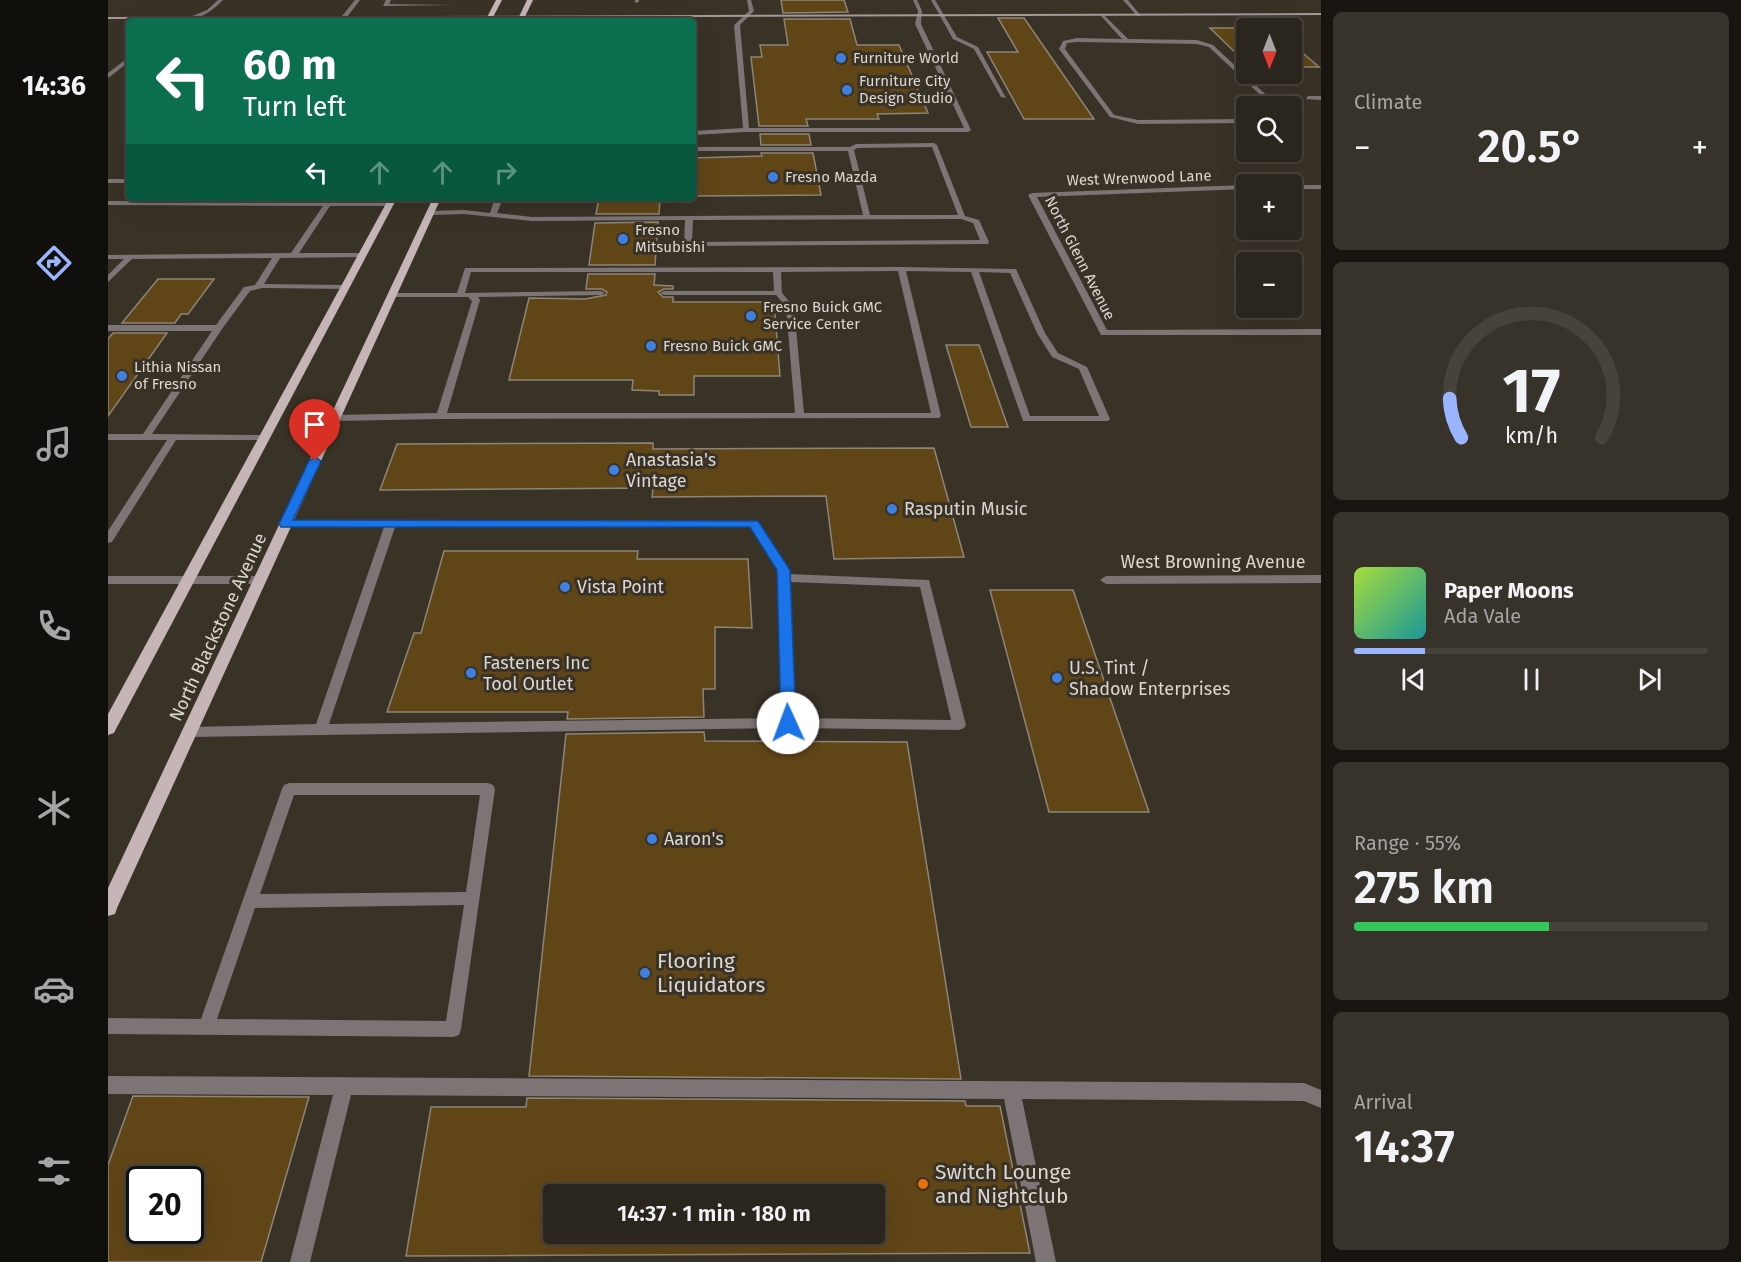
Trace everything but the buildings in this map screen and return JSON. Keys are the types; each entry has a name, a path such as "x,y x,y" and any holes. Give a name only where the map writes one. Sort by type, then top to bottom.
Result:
{"main road":[{"path":"490,18 499,0"},
{"path":"521,18 530,0"},
{"path":"108,729 391,201"},
{"name":"North Blackstone Avenue","path":"108,908 436,201"}],"street":[{"path":"108,18 190,18 209,11 220,0"},
{"path":"343,18 358,0"},
{"path":"389,0 385,5 415,6 446,2"},
{"path":"746,130 737,25 752,11 749,0"},
{"path":"696,133 746,130 968,130 918,24 920,11 915,0"},
{"path":"933,0 955,38 976,48 1004,97"},
{"path":"1125,0 1139,15"},
{"path":"434,5 446,2"},
{"path":"408,18 415,6"},
{"path":"675,18 1321,14"},
{"path":"1103,15 1126,40"},
{"path":"1236,121 1138,122 1112,116 1062,49 1065,42 1176,40 1197,42 1210,46 1264,96"},
{"path":"108,76 126,61"},
{"path":"1308,98 1321,98"},
{"path":"696,127 746,130"},
{"path":"696,149 851,149 856,146 934,145 962,217"},
{"path":"851,149 867,217"},
{"path":"108,181 126,181"},
{"path":"1302,187 1321,187"},
{"name":"West Wrenwood Lane","path":"1032,195 1236,188"},
{"name":"North Glenn Avenue","path":"1032,195 1104,333 1321,332"},
{"path":"108,203 391,201"},
{"path":"493,215 498,201"},
{"path":"294,255 328,203"},
{"path":"430,213 532,219 689,218 867,217 962,217 976,222 985,242 688,244 689,218"},
{"path":"258,287 278,255"},
{"path":"108,257 363,255"},
{"path":"108,280 130,257"},
{"path":"465,295 468,270 901,269 974,270 1013,271 1041,333 1055,356 1083,367 1105,419 1026,419 974,270"},
{"path":"335,418 936,416 901,269"},
{"path":"777,270 778,293 789,307 800,416"},
{"path":"145,438 218,328 247,289 345,287"},
{"path":"392,295 601,292"},
{"path":"664,293 778,293"},
{"path":"441,416 476,300 465,295"},
{"path":"108,328 218,328"},
{"path":"108,438 264,438"},
{"path":"108,540 173,438"},
{"path":"286,524 753,524 783,570 788,723"},
{"path":"321,729 391,524"},
{"path":"190,732 788,723 959,725 925,583 784,578"},
{"name":"West Browning Avenue","path":"1106,580 1321,579"},
{"path":"108,580 260,580"},
{"path":"108,1026 206,1027 453,1029 488,789 289,789 206,1027"},
{"path":"249,901 472,898"},
{"path":"108,1085 1304,1092 1321,1099"},
{"path":"300,1262 344,1087"},
{"path":"1011,1090 1046,1262"}],"place":[{"name":"Furniture World","path":"841,58"},
{"name":"Furniture City Design Studio","path":"847,90"},
{"name":"Fresno Mazda","path":"773,177"},
{"name":"Fresno Mitsubishi","path":"623,239"},
{"name":"Fresno Buick GMC Service Center","path":"751,316"},
{"name":"Fresno Buick GMC","path":"651,346"},
{"name":"Lithia Nissan of Fresno","path":"122,376"},
{"name":"Anastasia's Vintage","path":"614,470"},
{"name":"Rasputin Music","path":"892,509"},
{"name":"Vista Point","path":"565,587"},
{"name":"Fasteners Inc Tool Outlet","path":"471,673"},
{"name":"U.S. Tint / Shadow Enterprises","path":"1057,678"},
{"name":"Aaron's","path":"652,839"},
{"name":"Flooring Liquidators","path":"645,973"},
{"name":"Switch Lounge and Nightclub","path":"923,1184"}],"route":[{"path":"315,461 286,524 753,524 783,570 788,723"}]}
